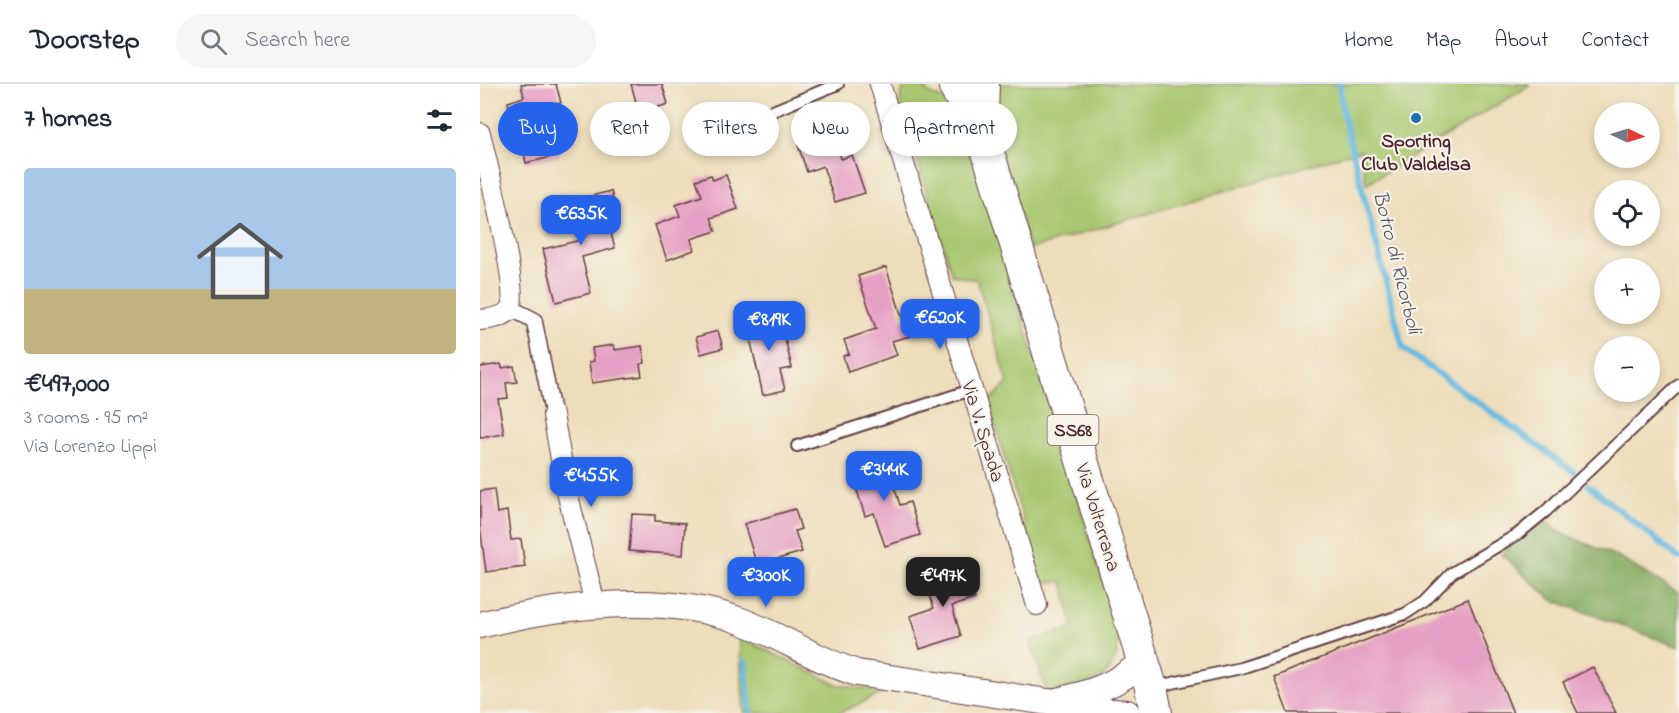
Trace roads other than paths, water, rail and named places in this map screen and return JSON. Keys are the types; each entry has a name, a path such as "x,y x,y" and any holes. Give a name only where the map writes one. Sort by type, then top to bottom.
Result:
{"main road":[{"name":"Via Volterrana","path":"962,85 987,148 1150,688"}],"street":[{"name":"Via V. Spada","path":"880,84 1037,605"},
{"path":"480,133 509,271 512,298 510,308 501,316 480,320"},
{"path":"510,308 534,320 567,492 592,592 593,605"},
{"path":"480,625 519,615 593,605 666,605 704,610 739,620 832,664 857,673 1048,702 1075,709 1126,713"},
{"path":"1048,702 1102,689 1115,683 1150,688"}],"lane":[{"path":"779,109 838,84"},
{"path":"1150,688 1240,668 1405,614 1425,600 1452,573 1518,534 1546,511 1679,385"},
{"path":"797,446 971,390"}],"waterway":[{"name":"Botro di Ricorboli","path":"1339,84 1344,118 1403,348 1574,472"},
{"name":"Botro di Ricorboli","path":"1588,485 1679,558"},
{"path":"745,661 750,713"}],"place":[{"name":"Sporting Club Valdelsa","path":"1416,118"}]}
